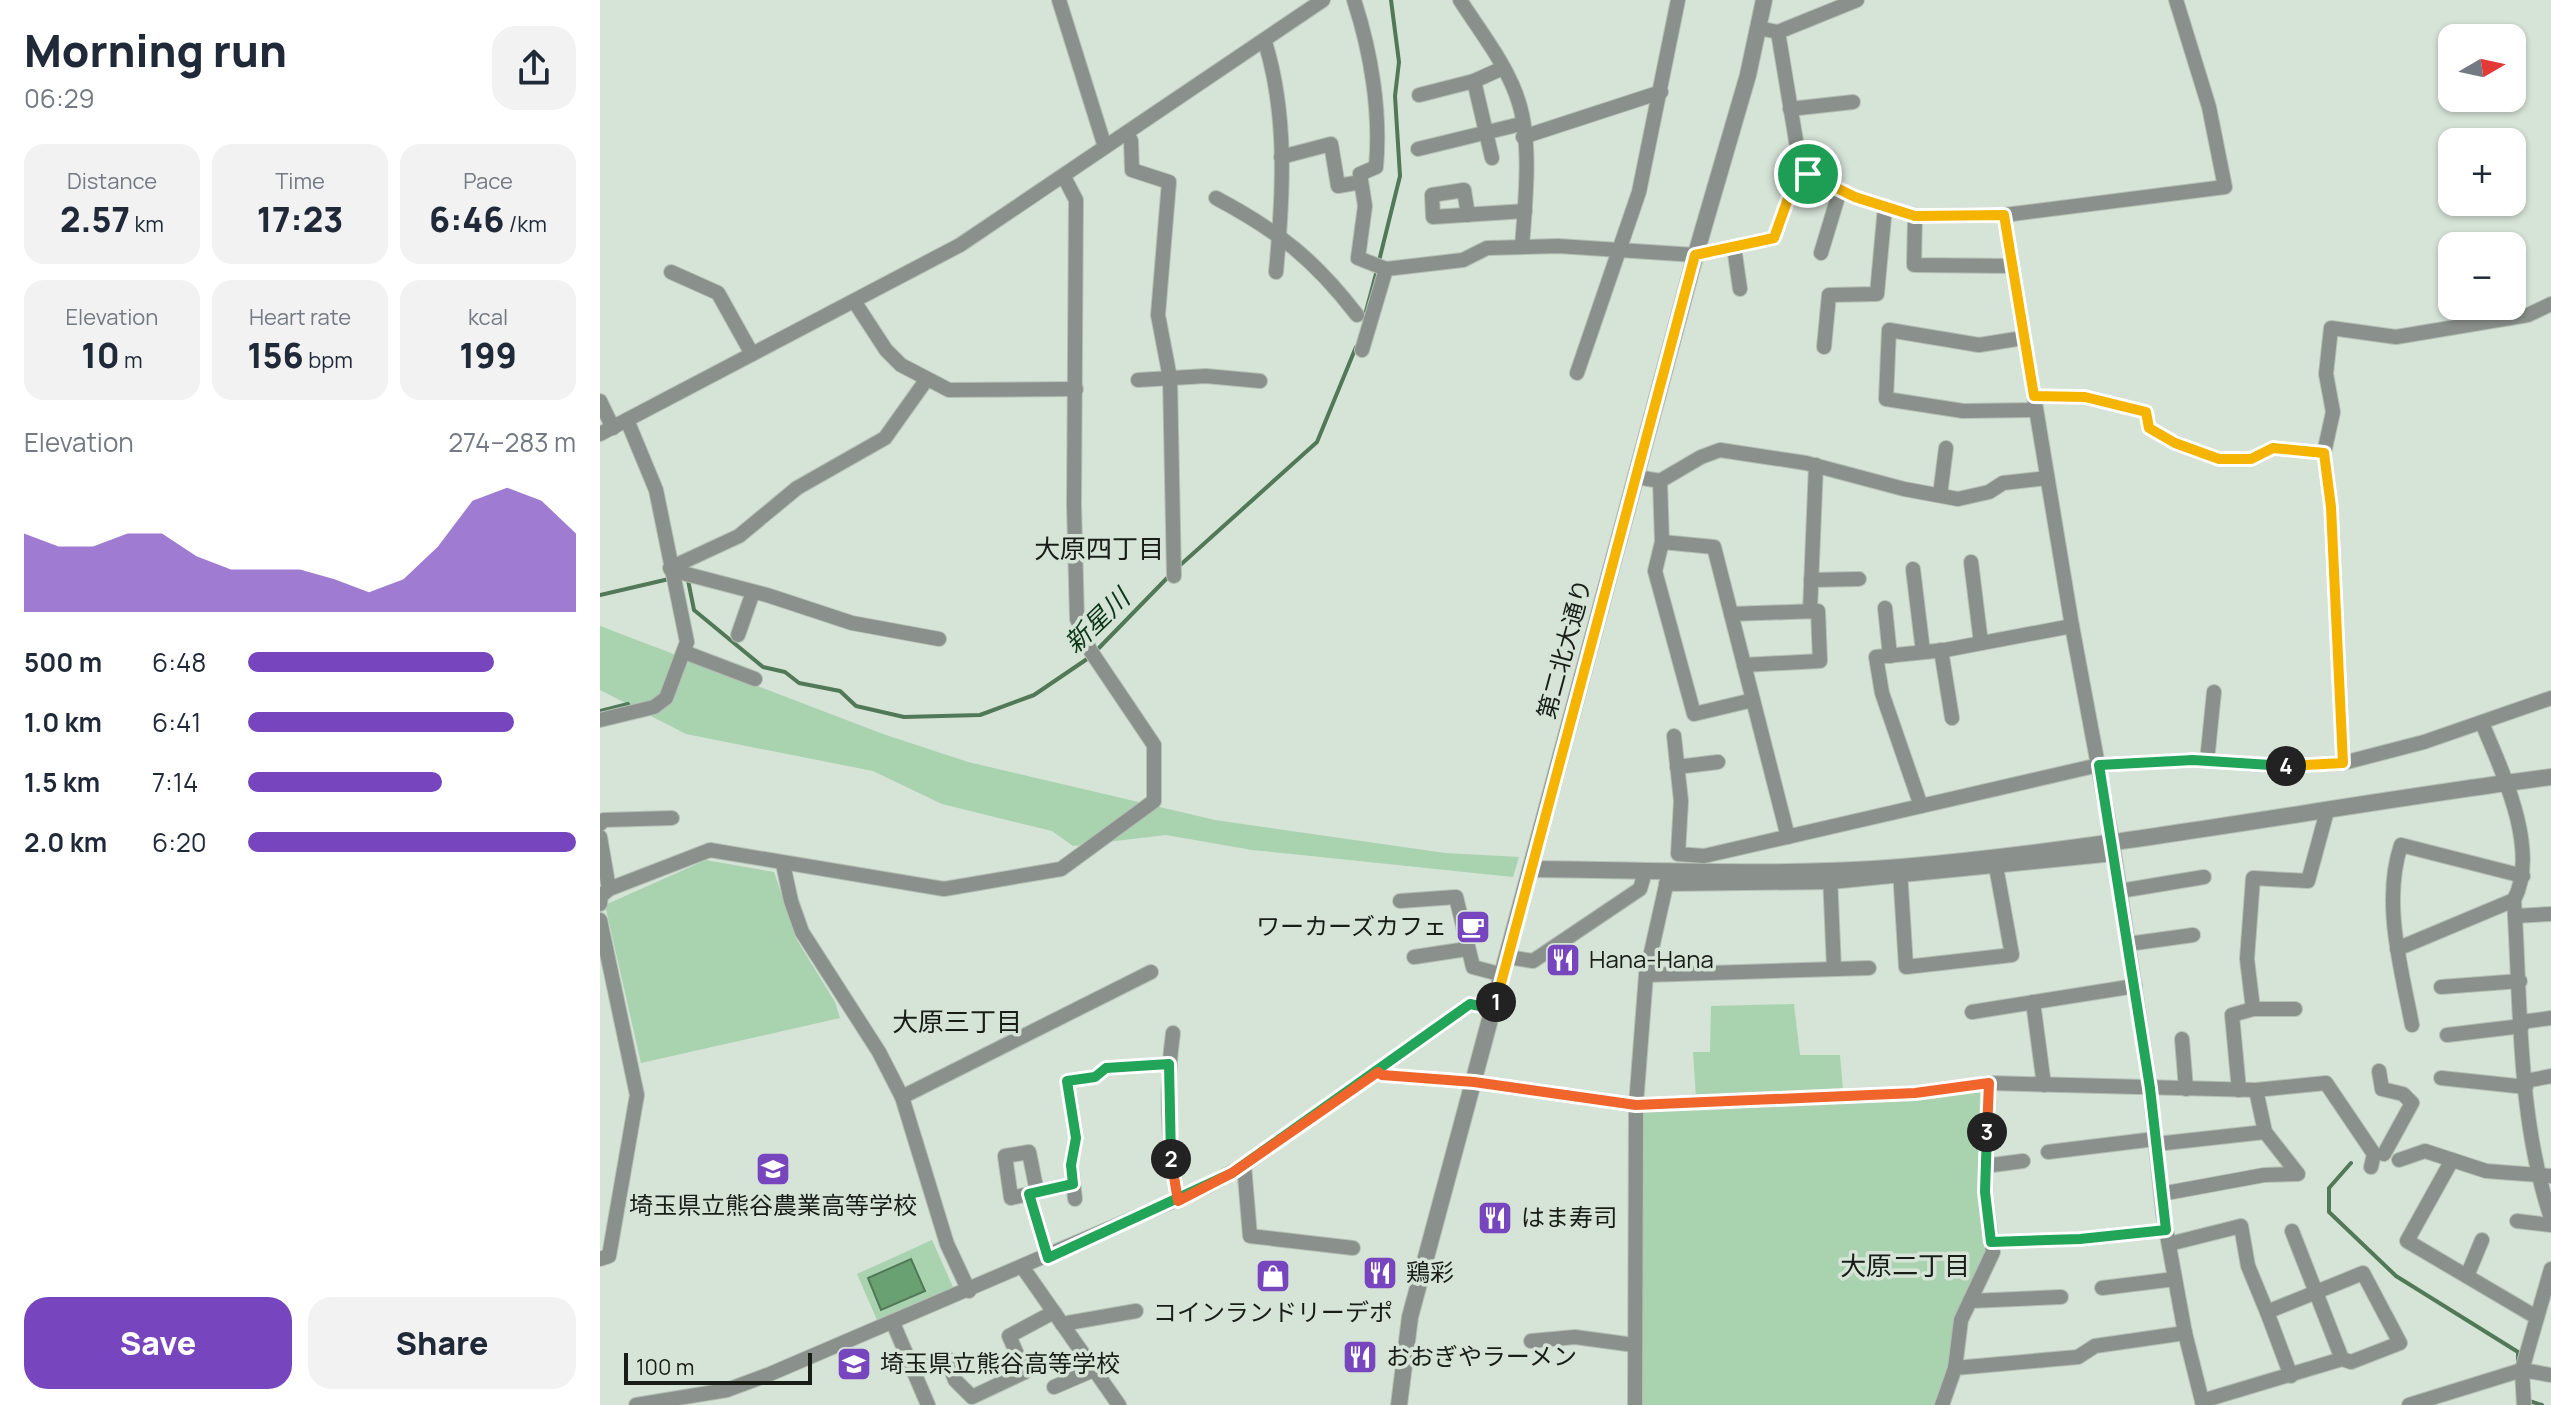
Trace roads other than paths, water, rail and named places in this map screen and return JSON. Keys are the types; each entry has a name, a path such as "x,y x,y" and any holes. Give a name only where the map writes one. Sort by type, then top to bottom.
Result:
{"street":[{"path":"1059,0 1105,147"},
{"path":"600,401 606,431 960,245 1323,0"},
{"path":"1354,0 1364,29 1379,133 1376,167 1360,174 1365,206 1358,258 1382,266 1463,260 1487,248 1619,250 1695,255 1774,238 1800,165 1778,32"},
{"path":"1460,0 1503,68 1520,105 1525,211 1522,247"},
{"path":"1577,373 1639,192 1678,0"},
{"name":"第二北大通り","path":"1399,1405 1410,1317 1695,255 1748,75 1764,0"},
{"path":"1758,28 1778,32 1857,0"},
{"path":"1800,165 1808,174 1840,190 1915,216 2004,215 2225,187 2209,107 2176,0"},
{"path":"1265,42 1278,96 1284,189 1276,272"},
{"path":"1419,95 1474,81 1503,68"},
{"path":"1474,81 1492,158"},
{"path":"1418,149 1486,133 1522,131 1661,92"},
{"path":"1790,109 1853,102"},
{"path":"1127,133 1131,141 1132,170 1169,182 1158,315 1170,378 1174,570"},
{"path":"1281,157 1331,144 1338,186 1361,182"},
{"path":"600,904 601,896 609,889 710,850 783,864 854,871 944,889 1061,869 1154,801 1154,745 1092,653 1077,619 1076,200 1064,177"},
{"path":"1821,253 1840,190"},
{"path":"1216,198 1279,236 1326,275 1357,315"},
{"path":"1824,347 1829,295 1877,294 1885,207"},
{"path":"1468,215 1525,211"},
{"path":"2004,215 2072,626 2113,847 2175,1279 2203,1403 2342,1359 2351,1362 2400,1343 2363,1273 2267,1312"},
{"path":"1915,216 1914,265 2011,266"},
{"path":"1734,247 1740,289"},
{"path":"1362,350 1382,266"},
{"path":"671,272 718,293 752,354"},
{"path":"854,301 886,350 901,365 927,379 961,392 1076,389"},
{"path":"2343,763 2331,507 2324,453 2333,412 2326,374 2331,328 2396,337 2528,315 2551,304"},
{"path":"2023,338 1979,345 1889,330 1886,399 1963,411 2085,397 2146,412 2149,428 2175,443 2219,459 2251,459 2273,448 2324,453"},
{"path":"672,574 739,536 797,488 885,438 927,379"},
{"path":"1138,380 1260,381"},
{"path":"600,720 654,707 666,698 687,642 656,490 627,420"},
{"path":"1940,495 1946,448"},
{"path":"1637,477 1660,481 1701,457 1720,450 1816,465 1904,489 1958,499 1989,492 2003,483 2047,478"},
{"path":"1810,611 1816,465"},
{"path":"1660,481 1662,542 1655,571 1694,714 1753,700"},
{"path":"1662,542 1714,547 1788,837"},
{"path":"1971,562 1981,643"},
{"path":"1913,569 1923,652"},
{"path":"672,574 753,592 852,623 939,639"},
{"path":"1811,580 1859,579"},
{"path":"738,635 753,592"},
{"path":"1885,608 1890,656"},
{"path":"1731,614 1818,611 1820,661 1744,665"},
{"path":"1921,806 1882,693 1876,657 1941,650 2072,626"},
{"path":"1941,650 1952,718"},
{"path":"684,652 755,679"},
{"path":"2207,761 2214,692"},
{"path":"1668,878 1788,837 2099,765 2207,761 2283,766 2343,763 2482,723 2551,698"},
{"path":"2482,723 2516,807 2523,876 2514,900 2526,1084 2551,1218"},
{"path":"1674,736 1681,801 1678,854 1704,864 1830,876"},
{"path":"1677,767 1718,762"},
{"path":"1532,869 1645,872 1668,878 1900,872 2113,847 2551,777"},
{"path":"2253,1009 2247,959 2253,878 2308,881 2327,811"},
{"path":"600,824 604,820 672,818"},
{"path":"600,837 609,889"},
{"path":"2412,1025 2397,949 2393,872 2401,845 2523,876"},
{"path":"1900,872 1906,967 2012,955 1995,862"},
{"path":"783,864 802,932 879,1052 902,1097 947,1244 969,1291"},
{"path":"1508,957 1533,961 1640,889 1645,872"},
{"path":"1830,876 1834,969"},
{"path":"2120,891 2204,877"},
{"path":"1635,1405 1636,1105 1646,975 1668,878"},
{"path":"1400,901 1456,897 1473,967 1503,975"},
{"path":"2397,949 2514,900"},
{"path":"2515,916 2551,914"},
{"path":"600,920 603,953 637,1095 609,1256 600,1259"},
{"path":"2128,944 2193,935"},
{"path":"1414,957 1467,949"},
{"path":"1646,975 1869,968"},
{"path":"902,1097 1151,972"},
{"path":"2441,987 2520,981"},
{"path":"1972,1012 2135,986"},
{"path":"2033,1002 2044,1085"},
{"path":"636,1405 727,1390 1178,1201 1244,1165 1470,1004 1494,1009"},
{"path":"2239,1090 2232,1015 2253,1009 2295,1009"},
{"path":"2447,1035 2551,1018"},
{"path":"1173,1033 1169,1064 1169,1152 1178,1201"},
{"path":"2182,1039 2186,1089"},
{"path":"1048,1258 1033,1193 1074,1192 1071,1165 1076,1138 1067,1081 1095,1077 1106,1068 1169,1064"},
{"path":"2379,1071 2382,1089 2403,1094 2412,1103 2392,1157 2425,1151 2486,1171 2544,1176"},
{"path":"1378,1072 1382,1075 1474,1082 1636,1105 1915,1093 1989,1083 2239,1090 2290,1090 2326,1083 2374,1154 2371,1167"},
{"path":"2441,1078 2526,1084 2551,1076"},
{"path":"1942,1405 1955,1368 1961,1320 1993,1252 1985,1166 1989,1083"},
{"path":"2161,1194 2264,1175 2298,1174 2265,1132 2256,1090"},
{"path":"2048,1152 2265,1132"},
{"path":"2452,1160 2407,1241 2536,1317"},
{"path":"1985,1166 2023,1161"},
{"path":"1244,1165 1250,1236 1353,1248"},
{"path":"2517,1221 2551,1225"},
{"path":"1991,1242 2168,1237 2241,1226 2248,1266 2291,1376"},
{"path":"2292,1231 2342,1359"},
{"path":"2467,1276 2482,1240"},
{"path":"1023,1268 1119,1405"},
{"path":"2524,1405 2522,1370 2551,1269"},
{"path":"2102,1288 2175,1279"},
{"path":"1970,1301 2061,1297"},
{"path":"913,1370 947,1358 955,1380 972,1397 1025,1372 1009,1336 1058,1318 1136,1311"},
{"path":"893,1323 928,1405"},
{"path":"1955,1368 2078,1357 2095,1346 2185,1333"},
{"path":"1531,1341 1575,1337 1634,1345"},
{"path":"1054,1387 1096,1369"},
{"path":"2409,1405 2522,1370 2551,1375"}],"waterway":[{"name":"新星川","path":"1379,261 1400,176 1395,96 1399,62 1391,0"},
{"name":"新星川","path":"1364,319 1377,270"},
{"name":"新星川","path":"1177,568 1317,442 1356,347"},
{"name":"新星川","path":"1096,651 1171,574"},
{"name":"新星川","path":"600,595 669,579"},
{"name":"新星川","path":"688,580 694,610 763,667 785,672 799,683 840,691 856,706 904,717 980,715 1034,695 1090,657"},
{"name":"新星川","path":"600,711 628,704"},
{"path":"2351,1163 2329,1188 2329,1212 2396,1276 2518,1352 2518,1362"},
{"path":"2526,1400 2542,1405"}],"place":[{"name":"ワーカーズカフェ","path":"1473,927"},
{"name":"Hana-Hana","path":"1563,960"},
{"name":"埼玉県立熊谷農業高等学校","path":"773,1169"},
{"name":"はま寿司","path":"1495,1218"},
{"name":"鶏彩","path":"1380,1273"},
{"name":"コインランドリーデポ","path":"1273,1276"},
{"name":"おおぎやラーメン","path":"1360,1357"},
{"name":"埼玉県立熊谷高等学校","path":"854,1364"}],"district":[{"name":"大原四丁目","path":"1099,549"},
{"name":"大原三丁目","path":"957,1022"},
{"name":"大原二丁目","path":"1905,1266"}]}
